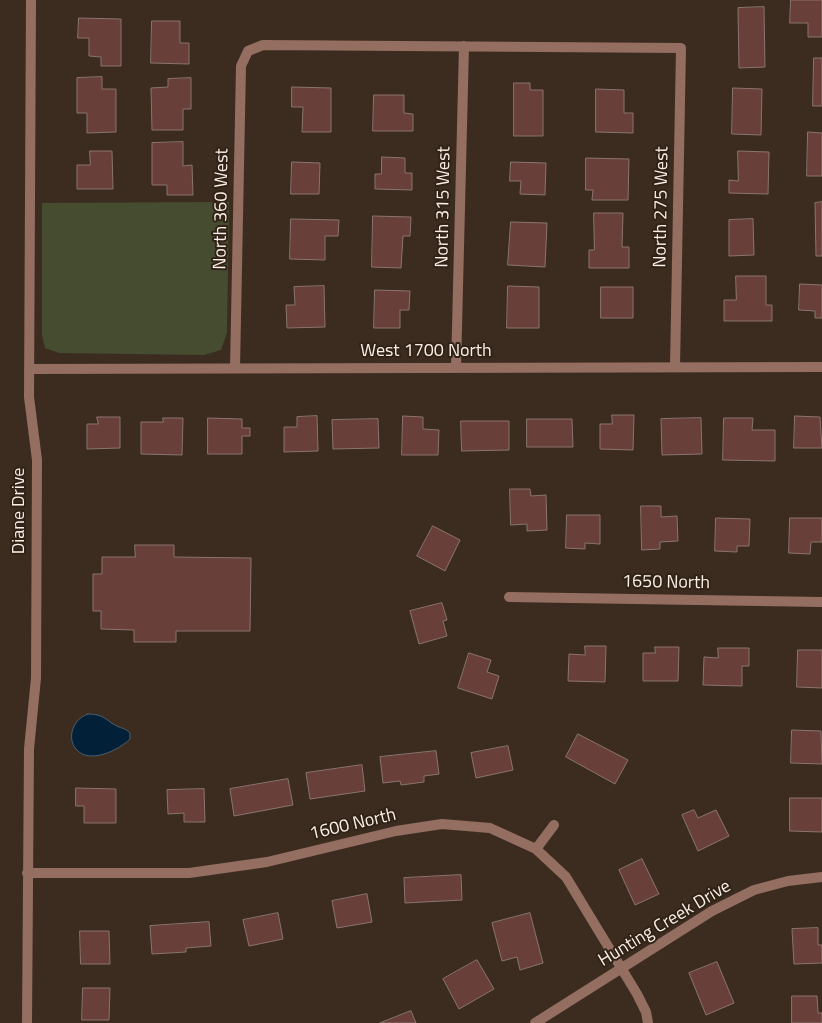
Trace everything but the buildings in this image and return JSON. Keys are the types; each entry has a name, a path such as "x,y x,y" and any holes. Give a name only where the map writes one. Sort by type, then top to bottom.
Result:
{"street":[{"name":"Diane Drive","path":"27,1023 29,749 36,678 37,460 29,397 31,0"},
{"name":"North 360 West","path":"235,368 241,66 248,51 263,45 464,46"},
{"name":"North 275 West","path":"464,46 681,48 675,367"},
{"name":"North 315 West","path":"456,368 464,46"},
{"name":"West 1700 North","path":"30,369 822,367"},
{"name":"1650 North","path":"509,597 822,602"},
{"name":"1600 North","path":"27,873 189,873 267,862 396,831 442,824 490,828 536,849 566,877 637,994 646,1012 648,1023"},
{"path":"536,849 554,825"},
{"name":"Hunting Creek Drive","path":"535,1023 712,911 754,890 788,881 822,877"}],"green space":[{"path":"229,202 227,333 221,350 204,355 59,353 45,348 42,335 42,203"}],"water":[{"path":"88,714 102,717 126,730 130,733 130,739 104,754 88,756 82,754 73,744 72,734 73,728 79,719"}]}
